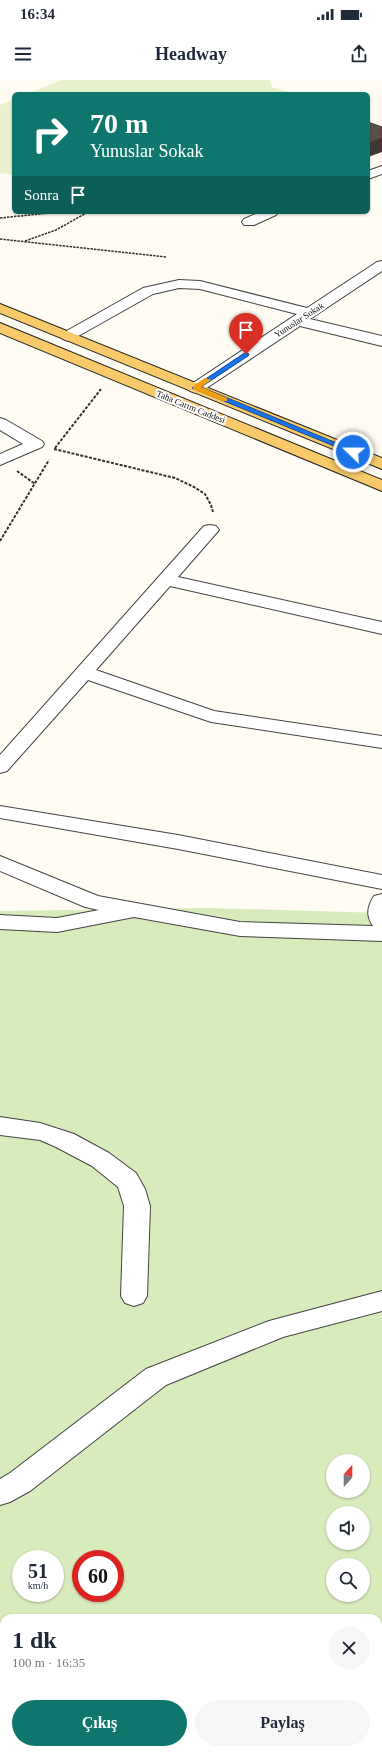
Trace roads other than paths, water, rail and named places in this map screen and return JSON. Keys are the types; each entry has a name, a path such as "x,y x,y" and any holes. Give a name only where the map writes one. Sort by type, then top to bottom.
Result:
{"main road":[{"name":"Taha Carım Caddesi","path":"0,308 382,464"},
{"name":"Taha Carım Caddesi","path":"0,328 382,486"}],"street":[{"path":"370,174 382,170"},
{"path":"248,222 266,214"},
{"name":"Yunuslar Sokak","path":"196,388 379,269"},
{"path":"68,336 148,291 179,284 200,285 382,341"},
{"path":"0,423 36,444 0,460"},
{"path":"0,767 210,530"},
{"path":"165,580 382,628"},
{"path":"84,672 211,716 382,742"},
{"path":"0,812 178,842 382,882"},
{"path":"0,863 93,902 240,929 382,934"},
{"path":"382,901 378,915 382,924"},
{"path":"0,922 57,925 138,910"},
{"path":"0,1126 30,1130 62,1139 90,1153 120,1173 126,1179 135,1196 137,1206 134,1296"},
{"path":"0,1493 20,1482 156,1377 278,1328 382,1301"}]}
